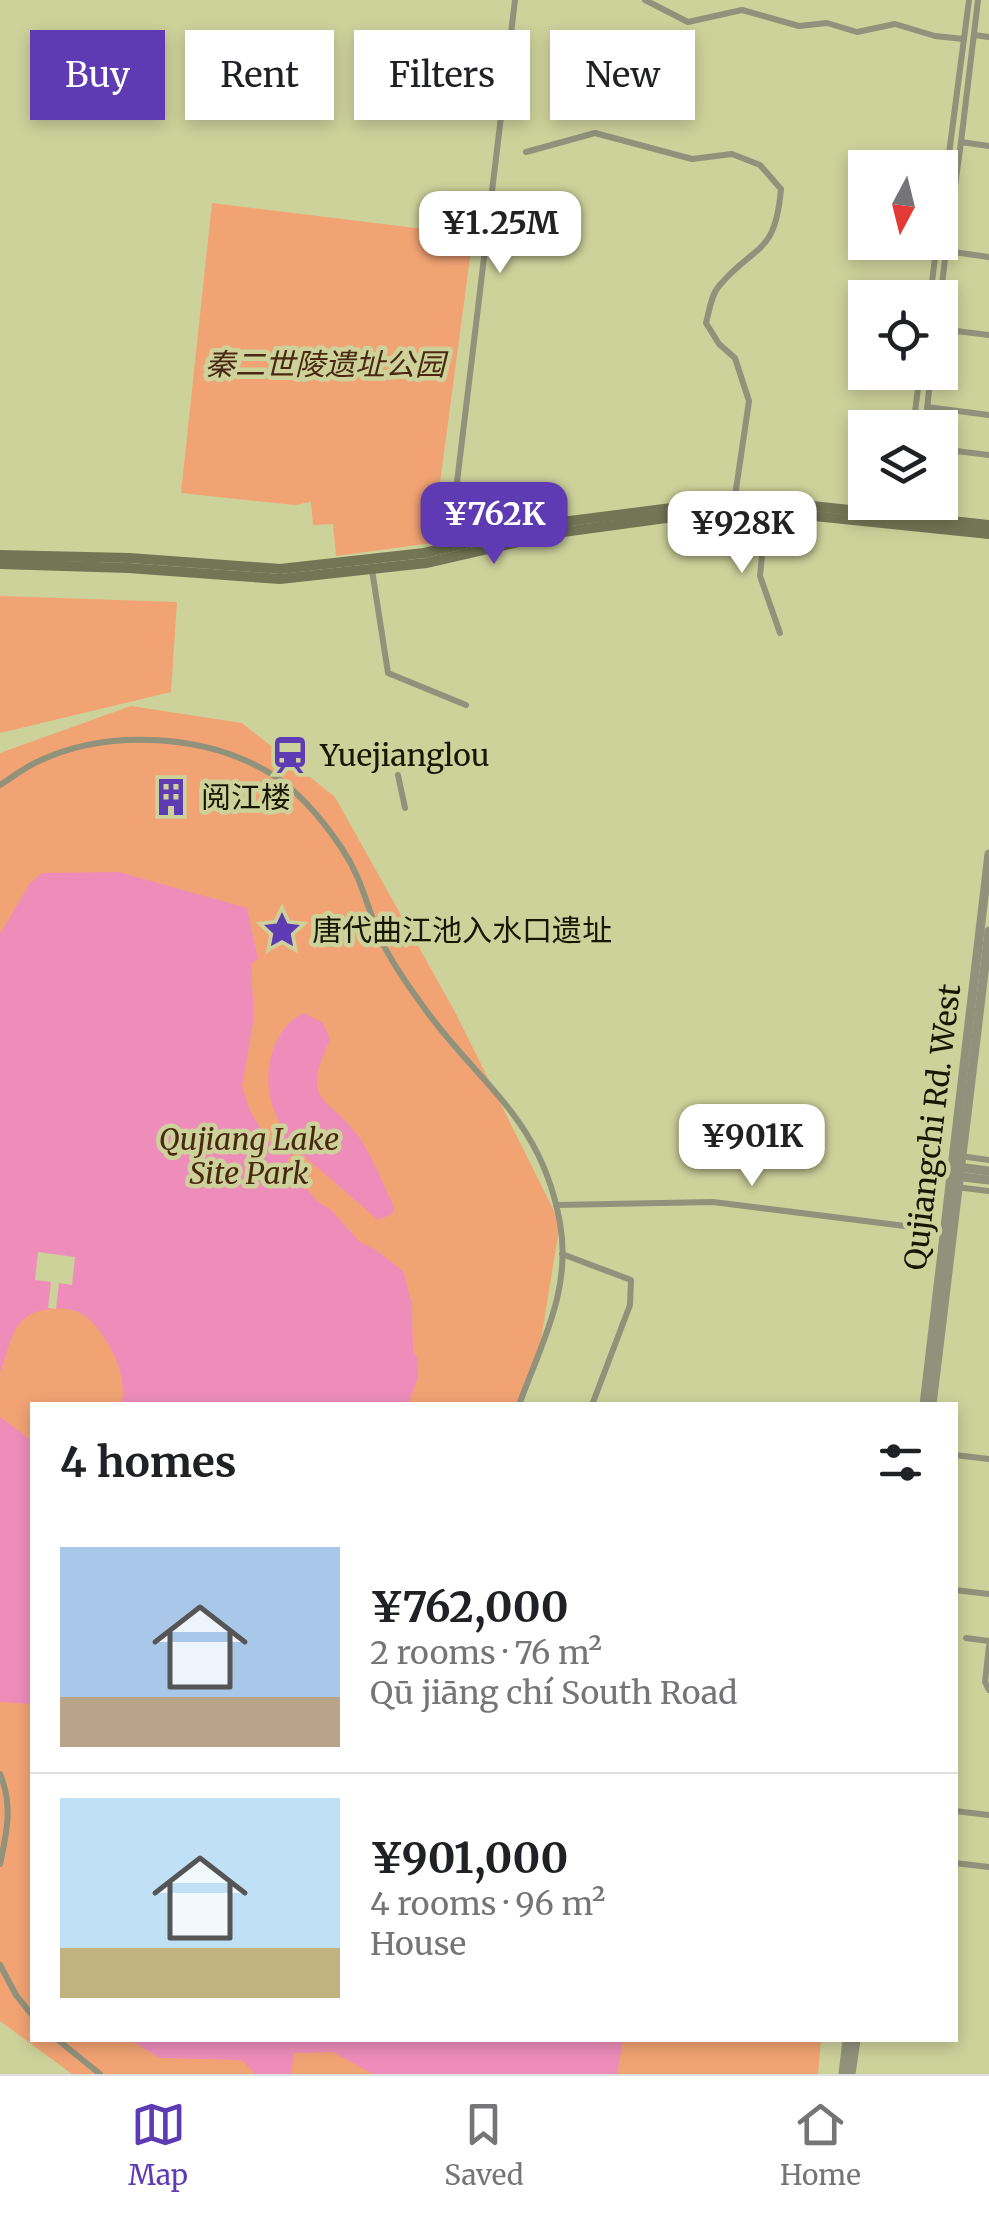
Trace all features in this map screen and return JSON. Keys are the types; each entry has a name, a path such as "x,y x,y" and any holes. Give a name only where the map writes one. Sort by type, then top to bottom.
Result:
{"main road":[{"path":"0,564 280,578 426,563 562,522 766,501 848,505"},
{"path":"0,554 280,569 463,549 688,515 766,511 989,534"},
{"path":"958,519 989,525"}],"street":[{"path":"463,549 455,499 515,0"},
{"path":"646,0 688,22 742,10 799,26 827,23 857,32 895,24 934,36 964,39"},
{"path":"950,150 969,0"},
{"path":"958,164 978,0"},
{"path":"974,35 989,37"},
{"path":"526,152 595,133 692,159 732,154 760,166 781,190 778,218 767,244 716,288 706,324 719,344 736,358 749,401 734,503"},
{"path":"961,142 989,146"},
{"path":"958,253 989,257"},
{"path":"958,332 989,335"},
{"path":"927,410 929,390"},
{"path":"927,407 989,415"},
{"path":"958,451 989,455"},
{"path":"766,511 760,576 780,633"},
{"path":"372,569 388,674 466,705"},
{"path":"0,784 39,761 76,748 148,740 183,743 224,754 273,775 327,828 361,879 383,944 420,1002 496,1090 536,1146 549,1176 562,1254 557,1308 520,1402"},
{"path":"398,775 404,808"},
{"name":"Qujiangchi Rd. West","path":"932,1402 989,854"},
{"name":"Qujiangchi Rd. West","path":"924,1402 989,931"},
{"path":"956,1171 989,1160"},
{"path":"956,1171 989,1171"},
{"path":"956,1171 989,1180"},
{"path":"956,1171 989,1191"},
{"path":"556,1205 713,1202 945,1230"},
{"path":"562,1254 631,1280 630,1306 593,1402"},
{"path":"958,1455 989,1459"},
{"path":"958,1590 989,1594"},
{"path":"966,1638 989,1643 985,1682 989,1690"},
{"path":"0,1774 10,1816 0,1864"},
{"path":"958,1811 989,1816"},
{"path":"958,1863 989,1867"},
{"path":"0,1965 30,2013"},
{"path":"60,2042 100,2074"},
{"path":"843,2074 848,2042"},
{"path":"852,2074 856,2042"}],"green space":[{"name":"秦二世陵遗址公园","path":"212,203 473,235 432,543 336,556 333,524 313,525 311,502 295,505 181,493"},
{"path":"0,596 177,602 171,692 0,733"},
{"name":"Qujiang Lake Site Park","path":"131,706 242,723 335,797 455,1012 560,1223 538,1358 523,1402 30,1402 30,2042 821,2042 818,2074 72,2074 0,2021 0,753"}],"shaded area":[{"path":"119,872 247,908 258,959 251,964 254,1018 242,1086 250,1111 269,1142 284,1134 272,1105 269,1084 274,1048 286,1027 304,1013 323,1023 330,1039 317,1076 320,1096 363,1143 394,1207 392,1214 378,1220 297,1150 287,1160 291,1171 317,1201 331,1210 360,1242 403,1271 412,1304 418,1377 409,1402 122,1402 120,1372 105,1338 84,1315 55,1308 36,1312 21,1322 0,1372 0,934 30,883 42,873"},
{"path":"0,1417 30,1440 30,1704 0,1702"},
{"path":"133,2042 623,2042 617,2074 373,2074 333,2052 294,2053 291,2074 255,2074 242,2060 160,2058"}],"pier":[{"path":"38,1252 75,1257 72,1285 59,1283 56,1309 48,1308 51,1282 35,1280"}],"place":[{"name":"Yuejianglou","path":"290,755"},
{"name":"阅江楼","path":"171,797"},
{"name":"唐代曲江池入水口遗址","path":"282,930"}]}
